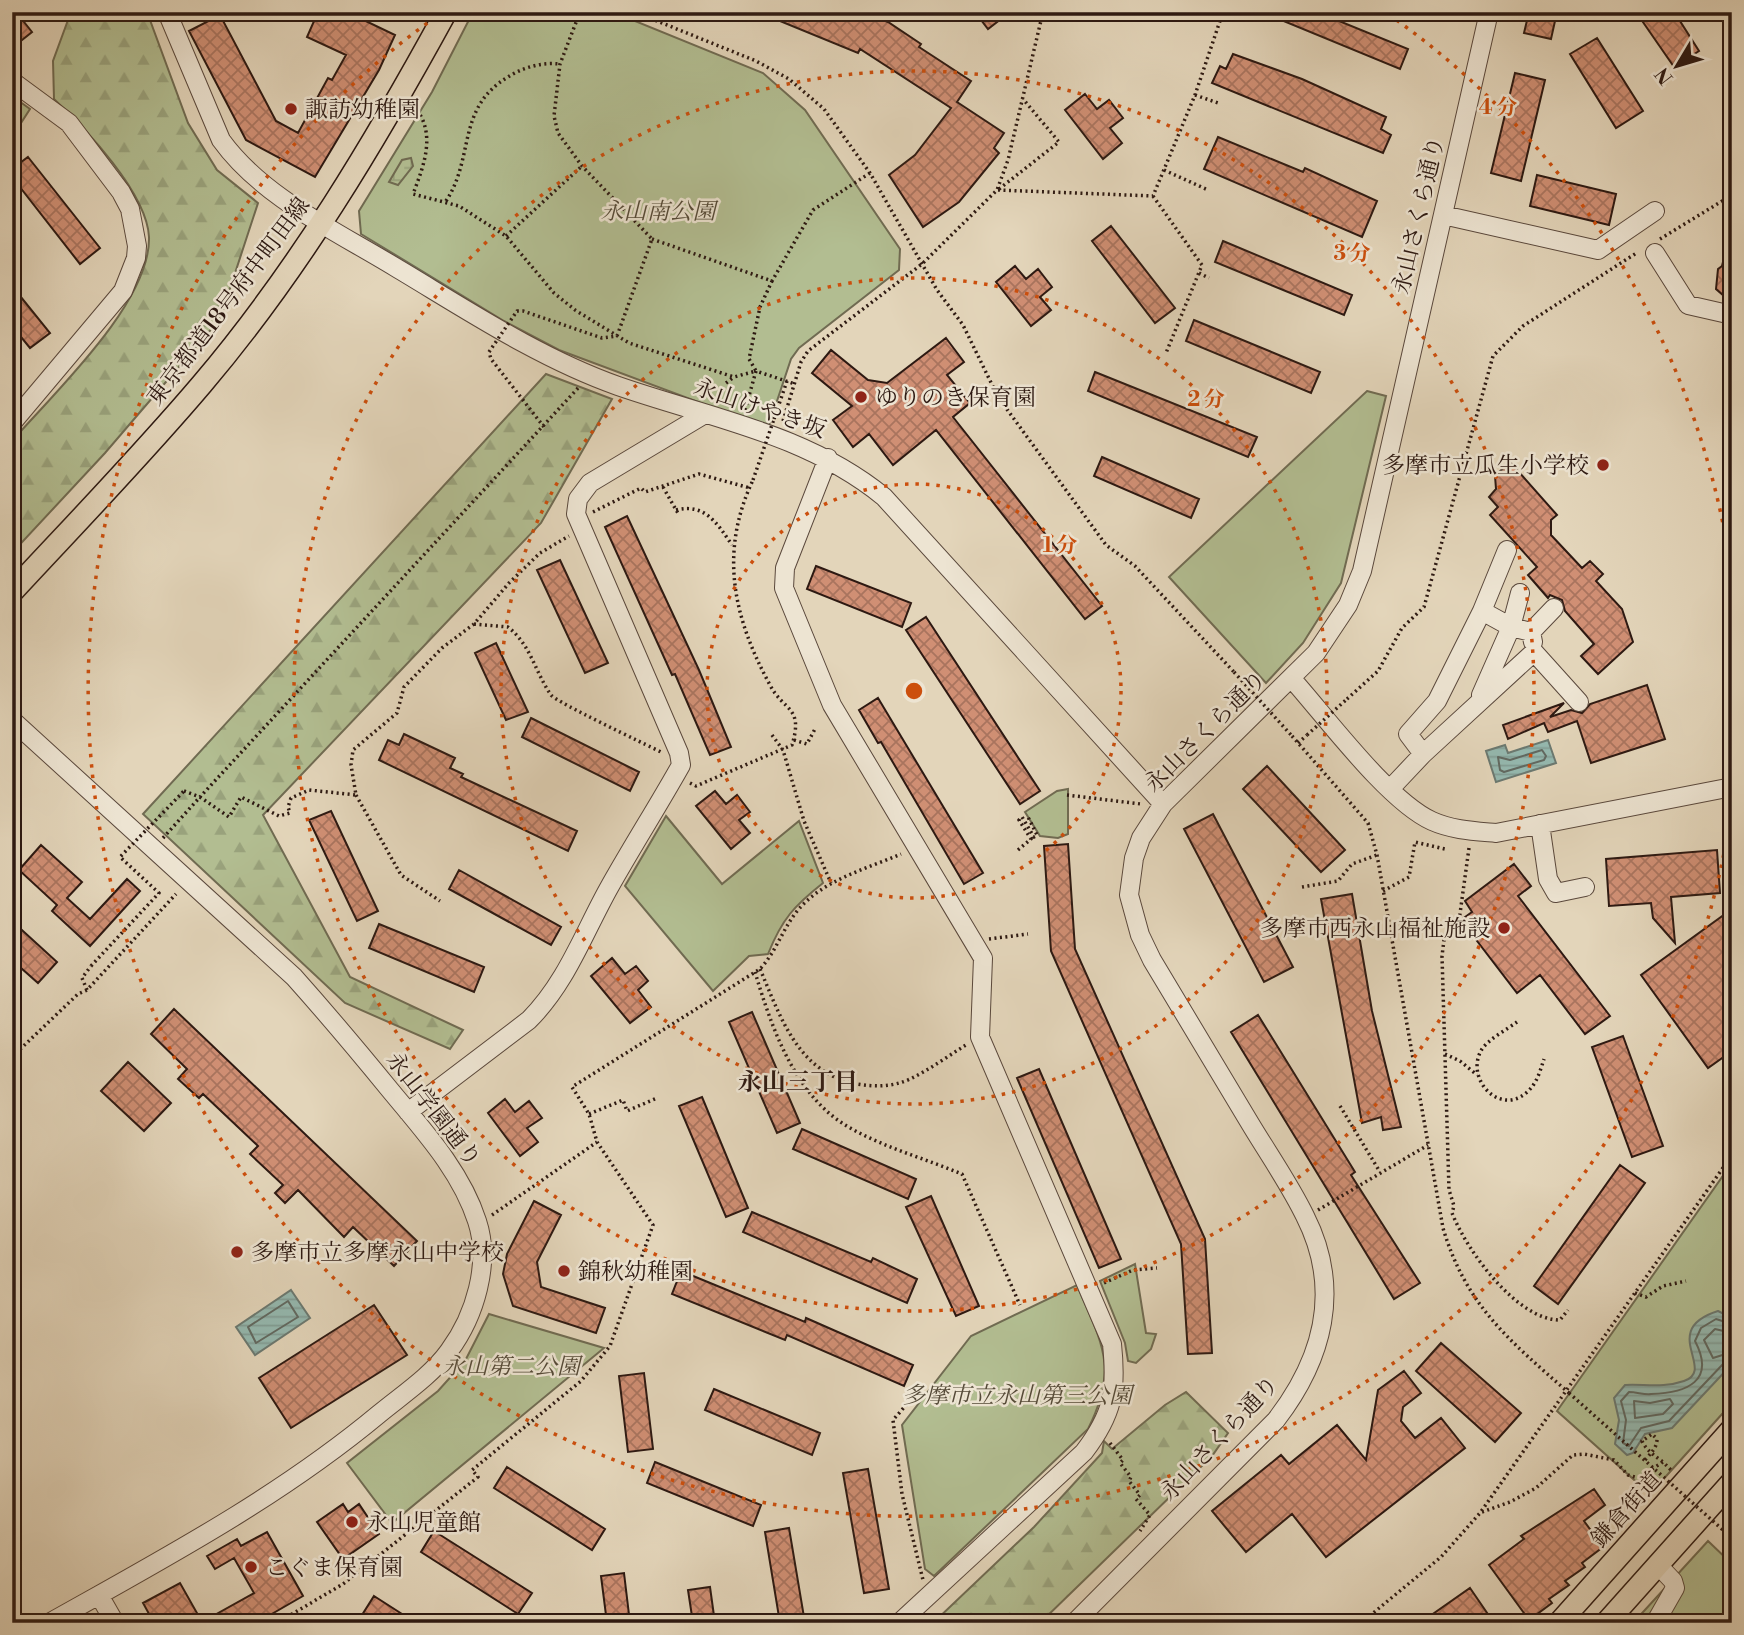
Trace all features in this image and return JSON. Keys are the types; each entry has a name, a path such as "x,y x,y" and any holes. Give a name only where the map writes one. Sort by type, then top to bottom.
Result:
{"main road":[{"name":"東京都道18号府中町田線","path":"12,592 203,383 322,223 402,92 446,12"},
{"name":"鎌倉街道","path":"1559,1623 1732,1429"},
{"path":"1587,1592 1610,1619 1732,1482"}],"street":[{"name":"永山けやき坂","path":"167,12 216,130 233,157 271,189 322,223 519,340 590,375 705,414 776,428 828,458 884,497 1163,804"},
{"name":"永山さくら通り","path":"1074,1623 1276,1420 1301,1384 1317,1351 1323,1325 1321,1268 1306,1218 1152,960 1136,926 1129,895 1134,858 1141,838 1163,804 1292,679 1328,638 1348,605 1362,571 1489,12"},
{"path":"12,80 69,123 121,192 130,209 137,246 123,291 12,424"},
{"path":"1443,215 1598,250 1655,211"},
{"path":"1648,250 1688,305 1732,315"},
{"path":"408,1112 529,1020 545,1004 568,971 609,888 681,765 679,753 576,514 578,499 590,483 705,414"},
{"path":"828,458 785,568 784,588 832,705 983,958 980,1037 1112,1344 1115,1388 1100,1431 1084,1452 899,1623"},
{"path":"1423,754 1408,734 1437,701 1482,611 1507,550"},
{"path":"1478,702 1511,627 1520,593"},
{"path":"1531,632 1555,608"},
{"path":"1482,611 1511,627 1531,632"},
{"path":"1531,632 1534,652 1579,702"},
{"path":"1390,789 1423,754 1534,652"},
{"path":"1292,679 1390,789 1431,821 1471,831 1496,833 1732,787"},
{"name":"永山学園通り","path":"12,720 294,978 408,1112 465,1188 478,1224 482,1259 469,1318 449,1352 432,1370 304,1474 49,1623"},
{"path":"1540,824 1549,879 1556,893 1585,887"},
{"path":"1655,1623 1675,1588 1673,1581 1658,1565"},
{"path":"99,1595 115,1623"}],"path":[{"path":"580,12 560,64 554,116 558,133 582,166 652,239 772,281"},
{"path":"635,12 756,61 789,79 824,109 870,173 922,264 963,326 998,397 1106,545 1135,566 1292,736 1368,823 1377,855 1443,1228 1461,1278 1473,1299 1491,1320 1732,1538"},
{"path":"998,190 1043,12"},
{"path":"1153,196 1195,94 1223,12"},
{"path":"446,201 457,178 474,111 484,95 492,87 521,70 543,64 560,64"},
{"path":"402,92 421,114 428,136 427,151 413,194 446,201 506,236 554,293 617,336 646,349 734,377"},
{"path":"1195,94 1221,104"},
{"path":"674,777 696,786 792,745 796,732 793,713 771,689 742,624 734,582 732,545 750,488 808,351 922,264 998,190 1059,142 1023,98"},
{"path":"506,236 582,166"},
{"path":"1164,170 1208,190"},
{"path":"741,423 756,371 749,359 755,328 760,307 772,281 813,210 870,173"},
{"path":"998,190 1153,196"},
{"path":"1298,743 1378,671 1402,628 1424,607 1493,356 1523,326 1732,195"},
{"path":"1153,196 1202,265 1167,353"},
{"path":"617,336 652,239"},
{"path":"1199,273 1209,278"},
{"path":"544,427 491,359 489,352 511,316 517,311 523,311 602,338 617,336"},
{"path":"726,383 734,377 756,371 795,384"},
{"path":"163,838 590,375"},
{"path":"776,428 787,381"},
{"path":"587,515 641,488 645,492 699,474 750,488"},
{"path":"663,487 678,515"},
{"path":"676,510 687,507 707,513 732,545"},
{"path":"440,901 401,875 356,796 351,765 353,750 397,713 404,687 442,648 474,624 509,583 557,541"},
{"path":"474,624 499,625 517,634 558,702 580,709 668,756 679,753"},
{"path":"794,740 807,744 816,727"},
{"path":"772,735 783,750 804,821 831,883"},
{"path":"87,990 82,978 91,965 159,893 120,857 184,791 200,797 229,817 241,797 279,817 290,813 288,807 291,798 309,790 356,796"},
{"path":"1067,795 1124,804"},
{"path":"1018,850 1031,839 1019,820 1022,817 1034,837 1037,835 1027,815"},
{"path":"1471,831 1460,921 1445,932 1442,956 1449,1190 1454,1206 1452,1213 1458,1230 1512,1300 1547,1320 1560,1320 1568,1310"},
{"path":"1383,891 1409,877 1415,842 1445,849"},
{"path":"277,1623 343,1584 478,1477 472,1470 581,1381 610,1346 653,1225 597,1142 589,1114 572,1087 760,969 772,957 799,909 831,883 916,848"},
{"path":"1302,887 1338,881 1352,864 1377,855"},
{"path":"12,1057 78,994 87,990 180,890"},
{"path":"973,942 1028,934"},
{"path":"760,969 785,1029 796,1046 812,1064 850,1083 889,1086 909,1079 980,1037"},
{"path":"755,972 775,1031 819,1104 852,1129 962,1174 1020,1306"},
{"path":"1517,1022 1483,1047 1477,1059 1477,1075 1483,1088 1496,1097 1508,1100 1525,1095 1536,1081 1544,1059"},
{"path":"1444,1054 1460,1061 1477,1075"},
{"path":"589,1114 622,1100 627,1111 657,1098"},
{"path":"1340,1106 1380,1172"},
{"path":"478,1224 597,1142"},
{"path":"1306,1218 1428,1145"},
{"path":"1361,1623 1433,1565 1480,1513 1732,1155"},
{"path":"1104,1283 1133,1269 1157,1268"},
{"path":"1635,1293 1646,1297 1663,1286 1686,1281"},
{"path":"907,1404 893,1420 902,1494 929,1595"},
{"path":"1100,1431 1123,1460 1120,1463 1140,1495 1136,1499 1150,1515 1134,1541 1140,1559"},
{"path":"1645,1460 1651,1453 1657,1446 1657,1439 1652,1434 1642,1441 1651,1453 1675,1474"},
{"path":"1480,1513 1510,1503 1536,1488 1573,1455 1584,1454 1614,1460 1628,1475 1638,1478 1663,1462"},
{"path":"12,1605 25,1621"}],"green space":[{"path":"61,12 147,12 188,123 217,170 258,203 220,319 105,453 12,553 12,441 74,372 118,317 134,290 145,262 149,237 146,220 126,182 97,144 54,99 53,61 68,20"},
{"name":"永山南公園","path":"473,12 613,12 763,73 805,110 900,249 899,270 799,348 791,359 768,428 559,350 504,321 361,234 359,211 432,92"},
{"path":"12,96 30,109 12,137"},
{"path":"411,158 413,166 398,185 389,182 402,160"},
{"path":"546,374 612,399 541,523 263,815 350,977 463,1030 450,1049 345,1003 143,814"},
{"path":"1367,391 1386,396 1341,583 1303,643 1266,683 1169,577"},
{"path":"1068,789 1068,834 1058,838 1040,836 1025,812 1057,791"},
{"path":"666,816 722,884 799,821 823,883 790,914 778,931 768,954 749,956 713,991 625,886"},
{"path":"1732,1163 1732,1403 1650,1494 1557,1411"},
{"path":"1135,1264 1146,1333 1156,1334 1151,1349 1136,1363 1128,1361 1125,1343 1100,1281"},
{"name":"多摩市立永山第三公園","path":"1077,1285 1104,1356 1103,1389 1088,1429 934,1576 925,1569 902,1425 971,1336"},
{"name":"永山第二公園","path":"489,1314 604,1348 392,1523 347,1463 438,1391 465,1361"},
{"path":"1186,1392 1228,1433 1212,1456 1040,1623 933,1623 1034,1527 1102,1453 1104,1441 1112,1449 1165,1405"},
{"path":"1708,1541 1732,1564 1732,1623 1633,1623"}],"water":[{"path":"1548,740 1556,763 1496,782 1486,751 1505,745 1508,753"},
{"path":"291,1290 310,1318 255,1355 236,1327"},
{"path":"1718,1311 1732,1318 1732,1364 1672,1428 1645,1434 1633,1453 1627,1455 1615,1444 1619,1420 1614,1398 1625,1385 1669,1384 1692,1376 1695,1368 1690,1339 1692,1328 1701,1319"}],"building":[{"path":"12,12 16,12 32,32 12,48"},
{"path":"318,12 347,12 395,35 379,70 315,177 246,140 189,31 220,15 276,121 298,133 328,78 332,80 346,55 307,37"},
{"path":"758,12 861,12 888,22 921,44 919,47 971,81 957,102 1004,133 994,148 999,153 959,202 923,227 889,175 915,155 951,108 860,49 858,53"},
{"path":"975,12 1010,12 988,29"},
{"path":"1262,12 1317,12 1408,49 1400,69"},
{"path":"1529,12 1557,12 1551,39 1524,33"},
{"path":"1636,12 1670,12 1675,20 1678,18 1699,51 1674,67"},
{"path":"1597,38 1643,111 1616,128 1570,54"},
{"path":"1233,54 1302,79 1386,117 1381,129 1391,135 1383,153 1212,83 1220,66 1226,69"},
{"path":"1515,73 1545,80 1521,181 1491,173"},
{"path":"1085,94 1097,109 1109,100 1123,118 1110,128 1122,143 1103,159 1065,110"},
{"path":"1218,137 1303,172 1305,168 1377,201 1362,237 1204,169"},
{"path":"28,157 100,248 80,264 12,177 12,169"},
{"path":"1537,175 1616,194 1609,225 1530,206"},
{"path":"1111,226 1175,308 1155,323 1092,241"},
{"path":"1223,241 1352,295 1344,315 1215,262"},
{"path":"1727,246 1732,247 1732,303 1716,289 1718,269 1722,266"},
{"path":"1015,266 1026,279 1038,269 1052,287 1040,297 1051,310 1031,326 996,282"},
{"path":"12,286 50,333 30,348 12,326"},
{"path":"1194,320 1320,372 1311,393 1186,341"},
{"path":"946,338 964,362 947,375 970,403 953,417 1102,606 1085,619 936,430 893,465 869,434 853,447 833,420 852,406 812,373 831,350 868,380 887,383"},
{"path":"1095,372 1257,437 1248,457 1088,391"},
{"path":"1102,457 1199,499 1191,518 1094,476"},
{"path":"1510,462 1557,515 1551,520 1551,535 1582,568 1590,561 1603,574 1596,581 1622,609 1633,642 1598,674 1581,656 1594,644 1565,611 1562,600 1550,595 1548,598 1528,575 1537,567 1490,515 1498,507 1489,497 1496,489 1495,476"},
{"path":"627,516 699,670 731,747 710,755 605,527"},
{"path":"560,560 608,663 585,673 537,570"},
{"path":"816,566 911,603 902,627 807,589"},
{"path":"926,617 1040,791 1020,804 906,630"},
{"path":"496,643 528,712 506,720 475,653"},
{"path":"1647,685 1665,739 1591,763 1577,721 1548,732 1544,723 1508,739 1503,725 1564,703 1550,717 1571,710 1582,713 1590,704"},
{"path":"878,698 983,873 964,884 881,742 878,743 859,710"},
{"path":"531,718 639,772 630,791 522,737"},
{"path":"404,734 455,758 450,768 463,774 461,777 577,831 568,851 379,760 388,740 399,745"},
{"path":"1267,766 1345,850 1321,872 1243,789"},
{"path":"715,791 726,804 737,795 750,812 739,820 750,833 731,849 696,806"},
{"path":"331,811 378,911 357,921 309,820"},
{"path":"1213,814 1293,967 1264,982 1184,829"},
{"path":"1068,844 1075,949 1205,1239 1212,1353 1188,1354 1181,1244 1051,951 1044,846"},
{"path":"41,845 82,882 67,898 90,919 127,879 140,891 90,946 52,911 57,905 19,870"},
{"path":"1717,850 1720,893 1671,897 1675,943 1653,918 1651,903 1609,906 1606,859"},
{"name":"多摩市西永山福祉施設","path":"1514,864 1531,886 1518,896 1610,1016 1585,1034 1540,975 1517,993 1461,920 1472,912 1465,901"},
{"path":"459,870 561,927 551,945 449,889"},
{"path":"1352,894 1372,1011 1401,1127 1383,1130 1381,1117 1362,1123 1321,899"},
{"path":"1732,909 1732,1051 1708,1068 1641,975"},
{"path":"12,921 57,962 38,983 12,960"},
{"path":"379,924 484,967 474,992 369,948"},
{"path":"612,958 625,974 636,966 648,981 638,990 651,1007 630,1023 591,976"},
{"path":"174,1009 417,1241 394,1266 353,1227 344,1237 298,1190 285,1203 275,1193 283,1185 250,1154 258,1146 203,1094 199,1098 178,1079 187,1069 151,1034"},
{"path":"752,1012 800,1123 777,1133 729,1022"},
{"path":"1258,1015 1355,1172 1351,1175 1420,1283 1394,1299 1231,1032"},
{"path":"1623,1036 1663,1146 1632,1157 1592,1047"},
{"path":"128,1062 171,1103 144,1131 101,1091"},
{"path":"1039,1069 1121,1259 1099,1268 1017,1078"},
{"path":"702,1097 748,1208 726,1217 679,1106"},
{"path":"505,1099 515,1112 529,1101 542,1118 527,1128 538,1142 520,1156 488,1113"},
{"path":"802,1129 916,1179 908,1199 793,1149"},
{"path":"1620,1165 1645,1183 1558,1304 1534,1286"},
{"path":"931,1196 979,1306 956,1316 906,1207"},
{"path":"534,1201 561,1215 537,1262 541,1287 605,1308 596,1333 513,1306 503,1274 507,1254"},
{"path":"752,1212 871,1262 873,1258 917,1279 907,1303 743,1232"},
{"path":"681,1271 805,1322 806,1318 913,1365 904,1386 787,1335 785,1340 672,1294"},
{"path":"374,1305 407,1355 291,1428 259,1378"},
{"path":"1441,1343 1521,1413 1495,1442 1416,1371"},
{"path":"1404,1371 1421,1393 1403,1407 1401,1421 1415,1438 1441,1418 1465,1448 1326,1557 1292,1514 1246,1552 1212,1511 1281,1455 1289,1464 1337,1425 1366,1460 1378,1390"},
{"path":"644,1373 653,1449 628,1452 619,1376"},
{"path":"714,1389 820,1433 812,1455 705,1410"},
{"path":"655,1462 761,1505 753,1526 647,1483"},
{"path":"507,1467 605,1529 592,1550 494,1488"},
{"path":"868,1469 889,1589 864,1593 843,1473"},
{"path":"1594,1489 1605,1505 1584,1521 1603,1547 1582,1563 1585,1567 1565,1581 1569,1585 1549,1599 1552,1603 1529,1620 1489,1565 1524,1539 1521,1536"},
{"path":"343,1504 348,1512 359,1504 379,1534 343,1559 317,1522"},
{"path":"789,1528 805,1623 780,1623 765,1532"},
{"path":"434,1531 532,1593 518,1614 421,1552"},
{"path":"267,1532 303,1596 256,1623 154,1623 143,1603 180,1583 202,1622 254,1593 234,1558 215,1569 207,1556 237,1539 241,1546"},
{"path":"624,1573 630,1623 607,1623 601,1576"},
{"path":"710,1587 715,1623 693,1623 688,1590"},
{"path":"1470,1588 1494,1623 1420,1623"},
{"path":"374,1596 416,1623 374,1623 362,1615"}],"place":[{"name":"諏訪幼稚園","path":"291,109"},
{"name":"ゆりのき保育園","path":"861,397"},
{"name":"多摩市立瓜生小学校","path":"1603,465"},
{"name":"多摩市西永山福祉施設","path":"1504,928"},
{"name":"多摩市立多摩永山中学校","path":"237,1252"},
{"name":"錦秋幼稚園","path":"564,1271"},
{"name":"永山児童館","path":"352,1522"},
{"name":"こぐま保育園","path":"251,1567"}],"district":[{"name":"永山三丁目","path":"798,1082"}]}
